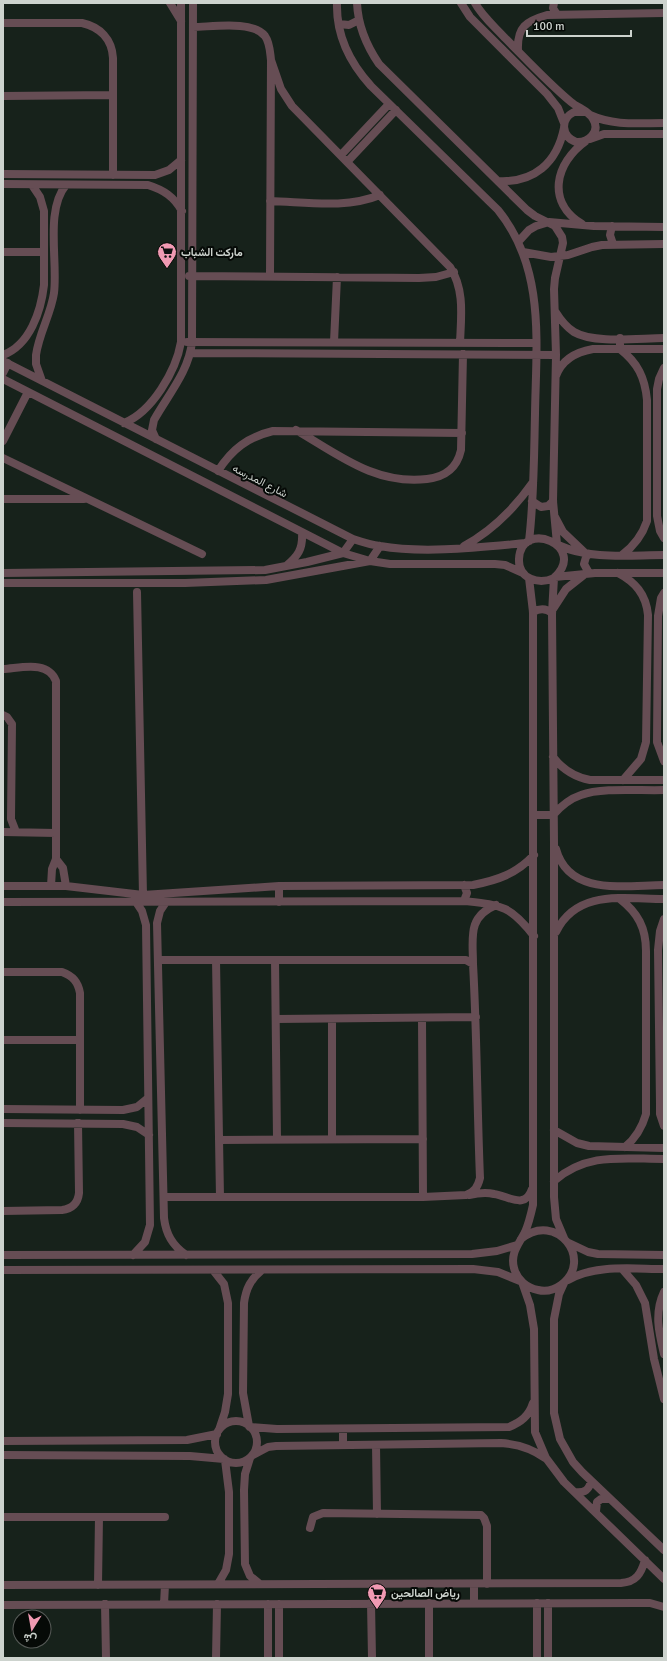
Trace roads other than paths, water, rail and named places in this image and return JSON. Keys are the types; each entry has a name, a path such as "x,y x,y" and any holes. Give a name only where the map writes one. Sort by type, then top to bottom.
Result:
{"street":[{"path":"170,3 181,22"},
{"path":"124,423 142,413 156,396 175,364 181,342 181,3"},
{"path":"156,439 152,430 154,420 184,369 191,353 192,342 193,3"},
{"path":"330,3 338,20 345,47 363,78 498,210 506,220 518,242 531,276 534,294 536,343 533,482 528,542 520,554 519,561 526,576 533,612 533,1205 532,1214 513,1257 513,1264 514,1270 522,1282 530,1305 534,1329 535,1432 546,1458 564,1482 596,1511 664,1579"},
{"path":"337,3 338,20"},
{"path":"357,3 359,20 366,43 379,64 527,210 535,216 550,222 585,226 664,227"},
{"path":"461,3 470,18 547,94 558,108 566,135 572,140 579,142 604,134 664,134"},
{"path":"475,3 482,13 571,102 592,117 595,126 593,135 579,146 566,161 559,179 558,189 560,199 565,208 571,216 585,226"},
{"path":"554,3 552,8 556,13"},
{"path":"518,50 518,36 525,25 538,17 556,13 662,14"},
{"path":"338,20 349,25 359,20"},
{"path":"3,23 82,23 91,25 106,36 113,52 113,175"},
{"path":"193,27 248,26 255,28 266,37 269,43 271,60 270,276"},
{"path":"271,60 277,80 286,98 454,272 459,286 461,300 460,343"},
{"path":"547,94 554,92 555,86"},
{"path":"3,96 113,95"},
{"path":"341,155 389,104"},
{"path":"347,162 396,110"},
{"path":"498,181 516,181 526,178 544,166 558,149 564,125 568,116 574,112 587,113 608,122 664,123"},
{"path":"3,174 139,175 162,173 169,170 181,160"},
{"path":"139,175 142,179 139,185"},
{"path":"3,184 139,185 157,188 165,192 182,211"},
{"path":"3,355 14,350 24,341 37,314 43,290 44,211 40,197 32,185"},
{"path":"42,381 36,364 37,346 53,298 55,285 56,204 61,190 66,185"},
{"path":"270,202 352,203 380,195"},
{"path":"518,242 529,230 550,222"},
{"path":"550,222 555,226 562,237 563,243 555,278 554,310 556,355 554,380 553,514 557,544 564,558 563,565 555,578 552,611 554,843 554,1209 556,1219 566,1241 588,1252 619,1255 664,1255"},
{"path":"612,226 610,236 613,244"},
{"path":"523,252 542,256 560,256 592,247 613,244 664,244"},
{"path":"3,252 44,252"},
{"path":"182,276 423,277 454,272"},
{"path":"334,342 337,277"},
{"path":"554,310 566,326 583,336 597,338 664,338"},
{"path":"620,338 620,349"},
{"path":"181,342 536,343"},
{"path":"554,380 558,370 564,362 573,355 582,351 593,349 664,349"},
{"path":"620,349 628,355 637,366 644,379 646,388 647,521 635,544 622,555"},
{"path":"191,353 556,355"},
{"path":"296,430 378,475 402,480 436,478 452,469 460,457 462,434 463,354"},
{"path":"3,373 6,362"},
{"name":"شارع المدرسه","path":"6,362 353,539 380,546 412,549 461,548 528,542"},
{"path":"664,368 659,379 657,389 657,521 664,538"},
{"path":"3,379 302,533 343,553 370,561 405,564 505,565 541,582 555,578 587,573 664,573"},
{"path":"646,388 651,386 657,389"},
{"path":"3,441 28,392"},
{"path":"218,471 231,453 249,438 273,430 462,434"},
{"path":"657,432 664,439"},
{"path":"3,458 202,554"},
{"path":"657,490 664,480"},
{"path":"461,548 479,537 508,514 533,482"},
{"path":"3,499 88,499"},
{"path":"532,501 537,506 544,507 553,501"},
{"path":"553,514 567,536 588,554"},
{"path":"647,521 652,524 657,521"},
{"path":"286,567 302,548 302,533"},
{"path":"528,542 536,538 543,538 588,554 664,555"},
{"path":"3,573 265,570 286,567 343,553 353,539"},
{"path":"3,583 185,583 266,580 370,561 380,546"},
{"path":"587,573 584,564 588,554"},
{"path":"131,572 131,583"},
{"path":"618,572 638,587 644,597 647,609 646,742 641,759 623,780"},
{"path":"552,611 566,589 587,573"},
{"path":"137,592 143,895"},
{"path":"664,593 659,609 657,742 664,761"},
{"path":"647,609 653,606 659,609"},
{"path":"533,612 541,609 552,611"},
{"path":"658,644 664,651"},
{"path":"3,669 42,668 51,673 56,681 56,859 52,869 51,886"},
{"path":"658,701 664,691"},
{"path":"3,715 10,720 12,728 11,819 16,832"},
{"path":"646,742 653,744 657,742"},
{"path":"553,756 565,770 573,775 590,780 664,780"},
{"path":"603,780 603,791"},
{"path":"534,816 553,815 561,806 571,799 586,793 603,791 664,790"},
{"path":"11,819 4,832 56,833"},
{"path":"554,843 558,856 565,867 575,877 587,883 598,885 664,885"},
{"path":"3,886 66,886 143,895 279,886 464,885 491,881 507,875 523,866 534,855"},
{"path":"56,859 63,868 66,886"},
{"path":"464,885 467,893 464,901"},
{"path":"598,885 596,892 600,899"},
{"path":"279,886 279,902"},
{"path":"554,934 560,923 572,910 588,902 600,899 664,899"},
{"path":"620,899 635,913 640,921 646,940 646,1114 638,1133 632,1142 625,1147"},
{"path":"3,902 464,901 496,905 516,915 534,936"},
{"path":"133,1255 140,1249 146,1238 150,1225 146,922 142,911 136,902"},
{"path":"166,902 160,911 157,923 164,1218 165,1226 170,1239 178,1249 186,1255"},
{"path":"466,1195 475,1190 480,1178 473,927 484,911 496,905"},
{"path":"664,918 659,940 662,1017 660,1114 664,1126"},
{"path":"146,922 153,920 157,923"},
{"path":"646,940 654,938 659,940"},
{"path":"158,960 461,959 470,961 473,964"},
{"path":"216,960 220,1197"},
{"path":"275,960 277,1139"},
{"path":"3,972 62,972 77,982 80,993 80,1110"},
{"path":"276,1019 476,1017"},
{"path":"422,1018 423,1197"},
{"path":"332,1019 332,1139"},
{"path":"3,1040 80,1040"},
{"path":"148,1063 160,1063"},
{"path":"3,1109 123,1110 137,1106 148,1098"},
{"path":"647,1103 652,1107 660,1104"},
{"path":"13,1109 13,1123"},
{"path":"123,1110 126,1117 123,1124"},
{"path":"3,1123 123,1124 136,1127 149,1135"},
{"path":"3,1211 62,1210 68,1209 76,1203 79,1193 78,1123"},
{"path":"554,1130 577,1143 589,1146 664,1148"},
{"path":"219,1140 423,1139"},
{"path":"616,1147 613,1152 616,1159"},
{"path":"554,1181 569,1170 586,1162 595,1160 664,1159"},
{"path":"164,1197 423,1197 492,1193 520,1201 528,1197 533,1186"},
{"path":"150,1217 157,1221 164,1218"},
{"path":"3,1255 478,1253 497,1252 519,1242 533,1232 546,1230 559,1234 572,1249 574,1263 570,1276 559,1294 554,1319 554,1413 560,1439 573,1462 664,1550"},
{"path":"337,1254 337,1269"},
{"path":"87,1255 87,1270"},
{"path":"619,1255 617,1263 621,1270 633,1281 642,1294 647,1313 654,1359 664,1399"},
{"path":"3,1270 473,1269 498,1272 522,1282 533,1289 540,1290 553,1289 586,1272 597,1269 664,1269"},
{"path":"213,1270 224,1284 228,1303 228,1394 225,1412 218,1432 216,1447 224,1459 229,1492 229,1554 226,1570 218,1584"},
{"path":"260,1584 250,1576 245,1564 245,1474 257,1443 255,1434 250,1426 243,1393 245,1293 254,1276 262,1270"},
{"path":"664,1292 658,1313 664,1354"},
{"path":"647,1313 652,1310 658,1313"},
{"path":"3,1441 187,1440 218,1432 231,1422 240,1422 250,1426 272,1429 509,1427 518,1424 525,1418 531,1410 534,1400"},
{"path":"343,1429 343,1445"},
{"path":"147,1441 147,1456"},
{"path":"3,1456 190,1456 224,1459 235,1463 240,1463 268,1447 276,1446 511,1444 530,1449 546,1458"},
{"path":"376,1445 377,1514"},
{"path":"575,1492 581,1493 586,1491 590,1486 591,1481"},
{"path":"596,1511 597,1502 601,1499 610,1499"},
{"path":"310,1528 312,1519 319,1514 481,1515 484,1518 486,1526 487,1584"},
{"path":"3,1517 165,1517"},
{"path":"98,1585 99,1517"},
{"path":"3,1585 626,1583 637,1578 645,1560"},
{"path":"474,1584 474,1603"},
{"path":"164,1604 165,1585"},
{"path":"429,1603 429,1658"},
{"path":"537,1603 537,1658"},
{"path":"548,1603 548,1658"},
{"path":"3,1605 650,1603 664,1606"},
{"path":"105,1604 106,1658"},
{"path":"216,1658 217,1604"},
{"path":"268,1604 268,1658"},
{"path":"279,1604 279,1658"},
{"path":"372,1604 372,1658"}],"place":[{"name":"ماركت الشباب","path":"167,269"},
{"name":"رياض الصالحين","path":"377,1610"}]}
